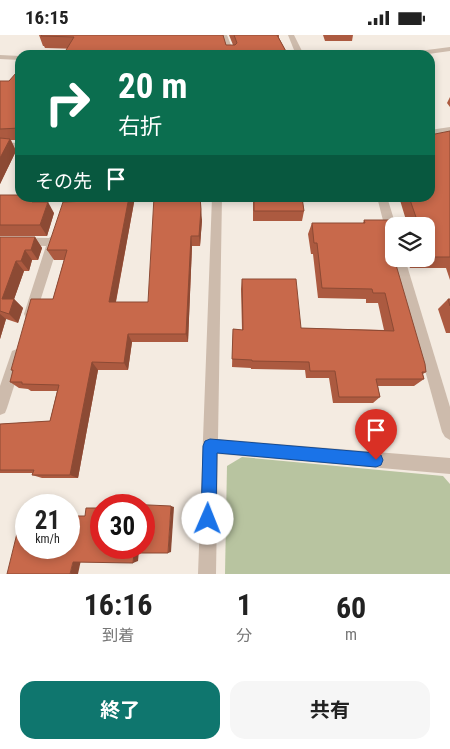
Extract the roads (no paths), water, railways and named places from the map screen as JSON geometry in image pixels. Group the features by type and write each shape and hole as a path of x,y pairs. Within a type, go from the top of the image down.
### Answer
{"street":[{"path":"224,35 229,50"},
{"path":"291,35 298,50"},
{"path":"435,51 450,49"},
{"path":"0,57 15,58"},
{"path":"435,132 450,130"},
{"path":"0,145 15,146"},
{"path":"207,574 217,202"},
{"path":"383,202 388,217"},
{"path":"26,325 58,224"},
{"path":"0,241 52,241"},
{"path":"401,267 450,432"},
{"path":"0,408 20,343"},
{"path":"210,446 450,466"}]}
